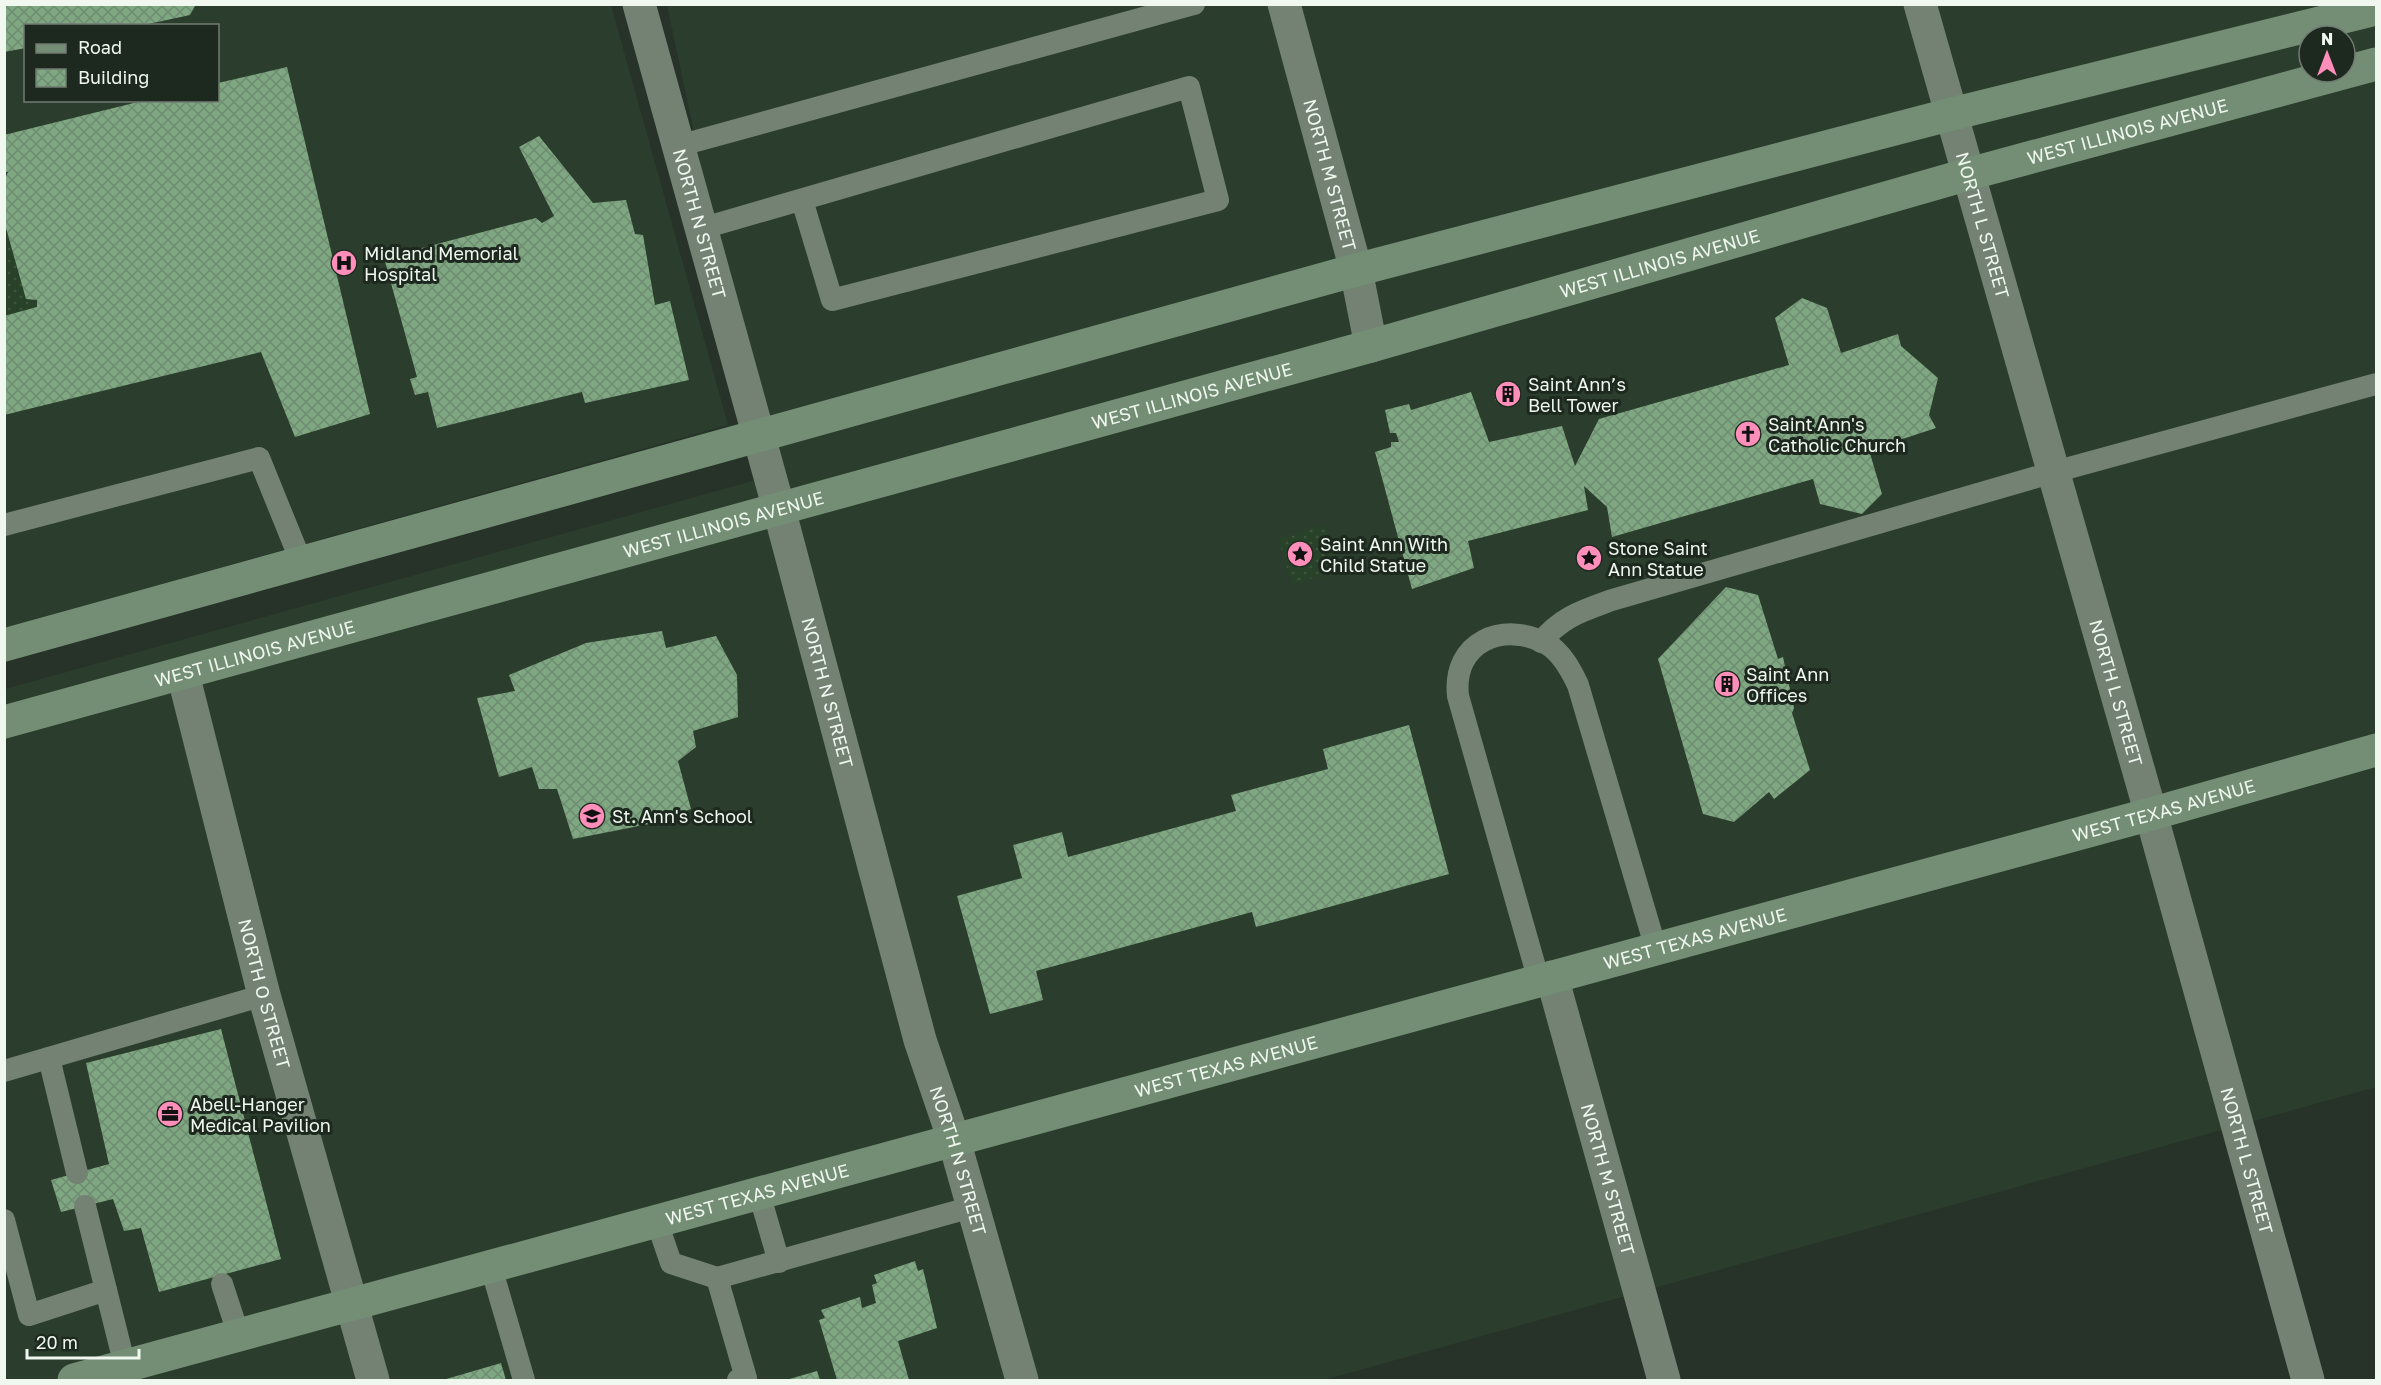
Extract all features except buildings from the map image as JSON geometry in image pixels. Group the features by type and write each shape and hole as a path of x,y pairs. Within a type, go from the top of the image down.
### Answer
{"main road":[{"path":"4,645 1356,270 1952,114 2376,9"},
{"name":"WEST ILLINOIS AVENUE","path":"4,722 1371,346 1969,174 2376,64"},
{"name":"WEST TEXAS AVENUE","path":"74,1380 2151,814 2376,750"}],"street":[{"name":"NORTH N STREET","path":"639,4 779,509 920,1040 954,1140 1022,1380"},
{"name":"NORTH M STREET","path":"1284,4 1356,270 1371,346"},
{"name":"NORTH L STREET","path":"1920,4 2151,814 2308,1380"},
{"name":"NORTH O STREET","path":"183,674 264,995 373,1380"},
{"name":"NORTH M STREET","path":"1546,979 1664,1380"}],"lane":[{"path":"678,146 1194,4"},
{"path":"700,230 802,200 1189,87 1218,200 832,300 802,200"},
{"path":"1541,642 1554,625 1578,612 1612,600 2054,472 2376,384"},
{"path":"4,525 259,458 302,564"},
{"path":"1546,979 1458,696 1456,682 1461,661 1479,643 1514,634 1541,642 1559,655 1578,685 1656,949"},
{"path":"4,1071 264,995"},
{"path":"49,1058 77,1173"},
{"path":"759,1193 779,1262"},
{"path":"85,1206 125,1366"},
{"path":"657,1222 671,1263 717,1278 972,1207"},
{"path":"4,1220 29,1315 106,1290"},
{"path":"491,1267 524,1380"},
{"path":"717,1278 746,1378 738,1380"},
{"path":"222,1284 239,1336"}],"shaded area":[{"name":"Midland Memorial Hospital","path":"5,5 611,5 728,425 5,628"},
{"path":"667,5 2376,5 2376,1087 1324,1380 5,1380 5,689 767,477"},
{"path":"4,221 26,299 37,300 37,307 4,316"},
{"path":"1324,525 1339,571 1292,584 1278,539"}],"place":[{"name":"Midland Memorial Hospital","path":"344,263"},
{"name":"Saint Ann’s Bell Tower","path":"1508,394"},
{"name":"Saint Ann's Catholic Church","path":"1748,434"},
{"name":"Saint Ann With Child Statue","path":"1300,554"},
{"name":"Stone Saint Ann Statue","path":"1589,558"},
{"name":"Saint Ann Offices","path":"1727,684"},
{"name":"St. Ann's School","path":"592,816"},
{"name":"Abell-Hanger Medical Pavilion","path":"170,1114"}]}
